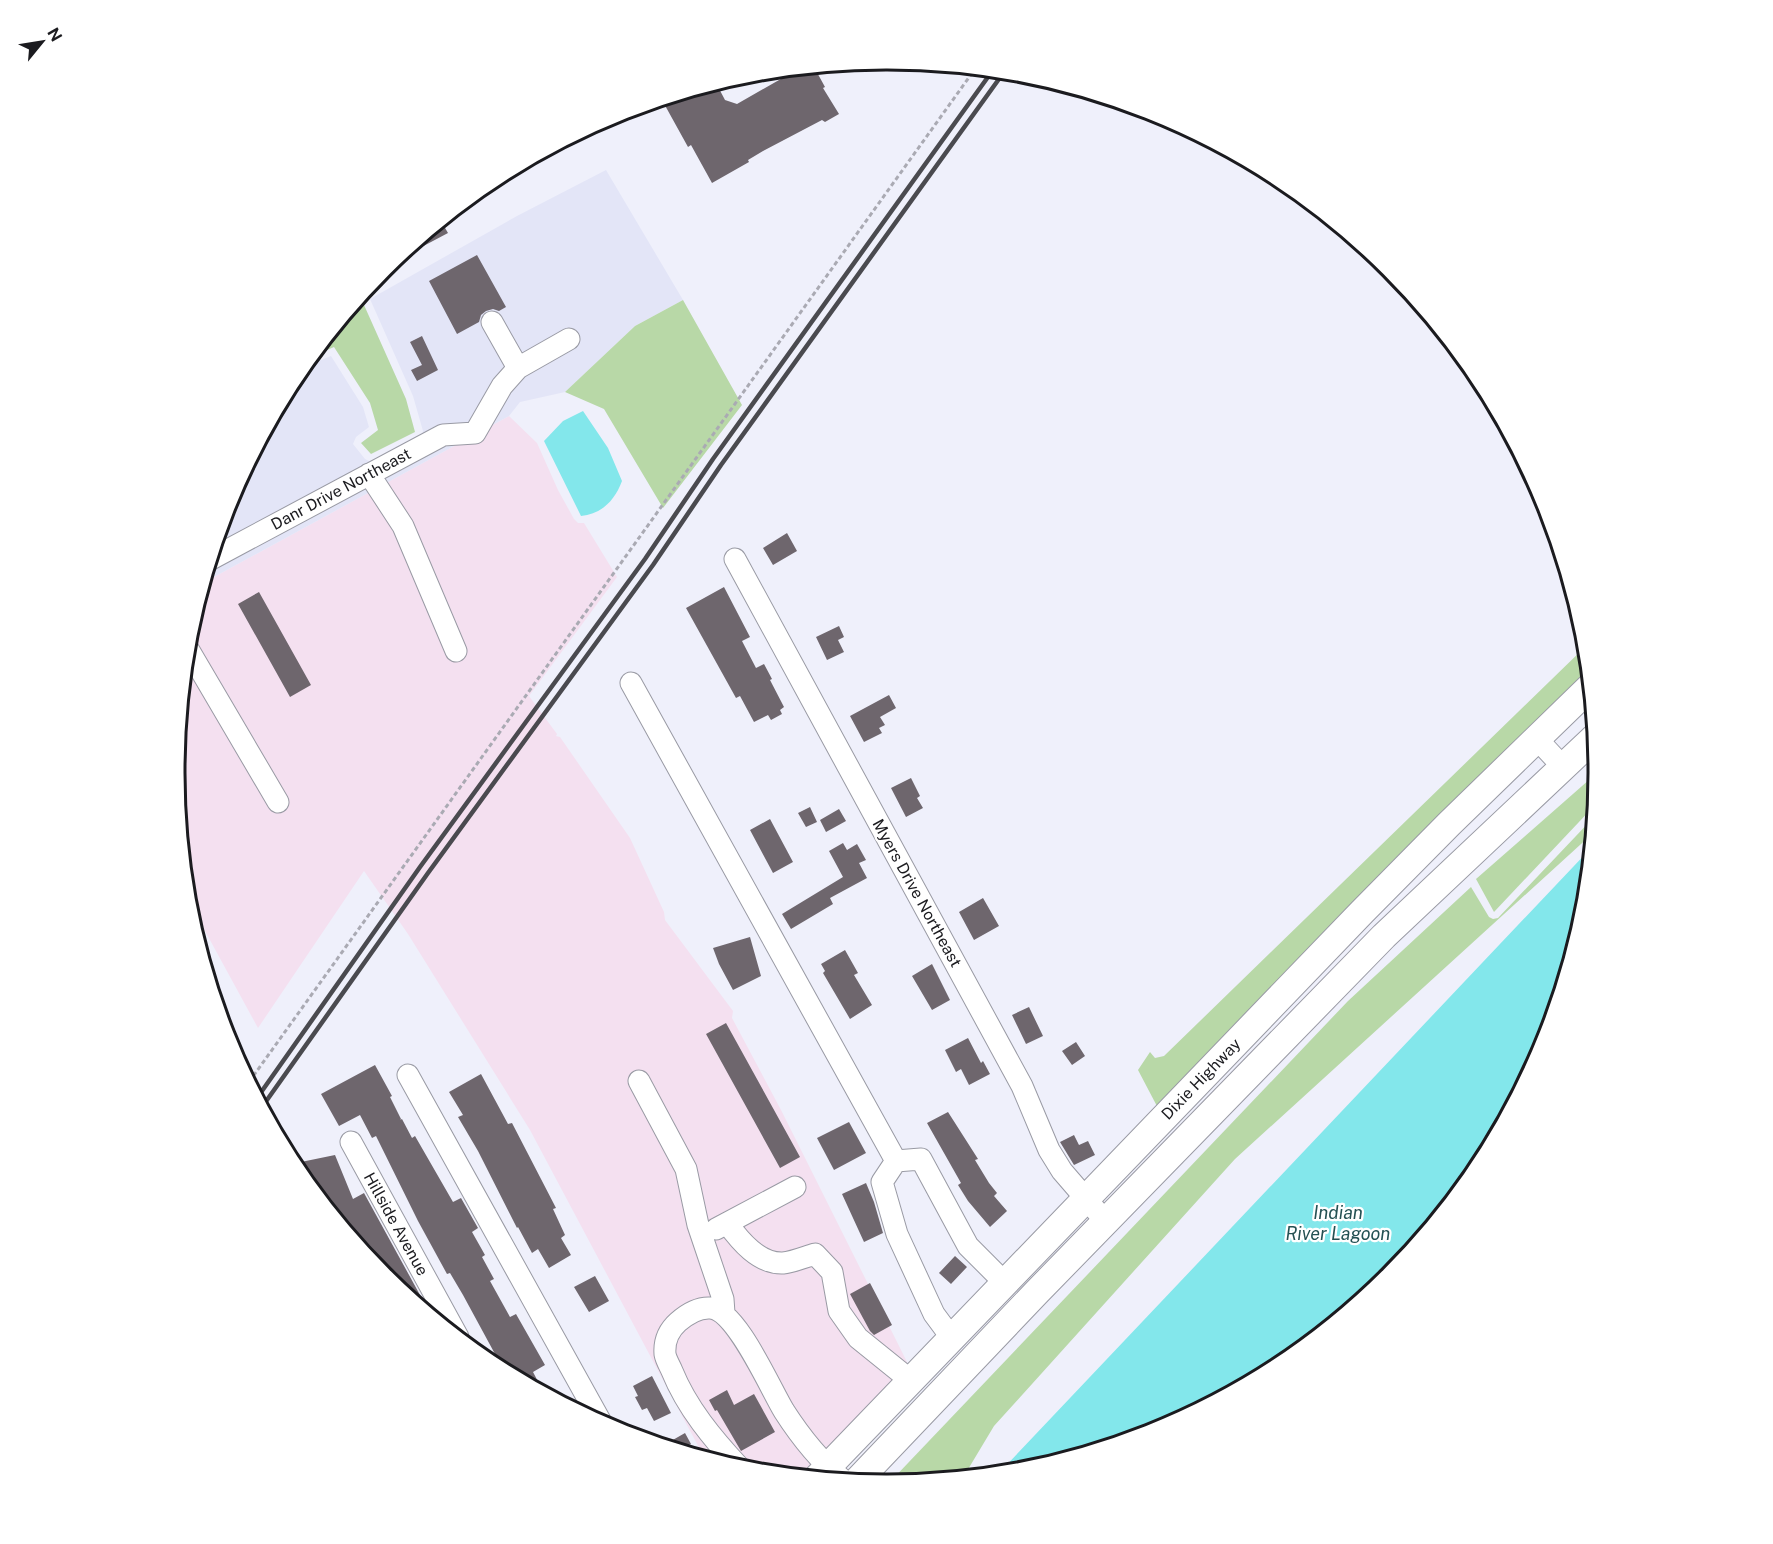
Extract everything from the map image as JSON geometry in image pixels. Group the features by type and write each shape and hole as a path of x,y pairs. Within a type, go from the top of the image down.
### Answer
{"main road":[{"name":"Dixie Highway","path":"833,1471 910,1380 1084,1199 1362,912 1583,693"},
{"name":"Dixie Highway","path":"865,1473 1384,936 1587,746"}],"street":[{"path":"492,322 518,368 569,339"},
{"name":"Danr Drive Northeast","path":"220,554 443,435 475,433 502,386 518,368"},
{"path":"369,474 403,526 456,651"},
{"name":"Myers Drive Northeast","path":"735,559 1022,1086 1049,1150 1062,1172 1106,1222"},
{"path":"194,659 279,802"},
{"path":"631,683 896,1161"},
{"path":"1536,738 1564,768"},
{"path":"408,1075 594,1409"},
{"path":"639,1081 687,1169 702,1236 723,1299 724,1313"},
{"name":"Hillside Avenue","path":"351,1142 449,1320"},
{"path":"896,1161 921,1159 968,1246 1004,1282"},
{"path":"896,1161 882,1182 897,1234 934,1314 951,1337"},
{"path":"702,1236 795,1187"},
{"path":"727,1223 738,1238 757,1256 782,1263 815,1254 832,1272 839,1311 858,1338 910,1380"},
{"path":"728,1455 682,1394 665,1355 666,1337 672,1328 695,1310 712,1308 724,1313 742,1335 784,1411 827,1470"}],"path":[{"path":"254,1075 970,76"}],"shaded area":[{"path":"606,170 683,300 635,326 565,392 520,402 509,416 213,578 238,504 257,462 279,421 318,361 331,356 363,407 369,427 356,437 353,444 365,459 374,460 422,436 423,431 413,396 370,299 517,216"},
{"path":"509,416 537,443 574,519 578,523 584,523 617,577 529,696 630,838 664,912 665,920 733,1011 732,1018 781,1110 910,1368 814,1469 750,1460 699,1448 530,1130 408,934 364,871 258,1028 202,926 191,864 185,772 187,726 198,635 213,578"}],"green space":[{"path":"683,300 742,405 663,508 604,409 565,392 635,326"},
{"path":"364,304 406,399 415,432 371,454 361,443 378,430 370,403 334,347 326,350"},
{"path":"1578,654 1582,684 1159,1110 1138,1070 1150,1052 1155,1058 1164,1056"},
{"path":"1588,781 1586,814 1494,912 1476,879"},
{"path":"1585,826 1584,841 1235,1159 994,1426 969,1468 898,1473 1348,1001 1471,887 1489,917 1498,918"}],"water":[{"path":"583,411 608,448 622,481 616,494 607,505 589,515 581,516 544,441 563,421"},
{"name":"Indian River Lagoon","path":"1583,857 1575,909 1564,954 1535,1040 1516,1082 1470,1162 1414,1235 1383,1268 1314,1329 1237,1380 1197,1401 1112,1436 1068,1450 1009,1462"}],"building":[{"path":"818,74 825,87 823,88 839,114 825,122 822,120 763,151 748,160 749,162 712,183 691,145 688,147 666,107 720,91 725,100 737,104 780,79"},
{"path":"445,227 448,233 422,247"},
{"path":"477,255 506,307 499,311 493,309 486,311 481,315 479,322 457,334 429,281"},
{"path":"422,336 438,370 417,381 411,370 422,365 410,342"},
{"path":"787,533 797,551 773,565 763,548"},
{"path":"724,587 750,637 742,641 756,668 764,664 784,707 780,710 782,714 771,720 768,715 754,722 740,696 736,698 686,608"},
{"path":"259,592 311,685 290,697 238,604"},
{"path":"839,626 844,637 838,640 844,652 827,660 816,637"},
{"path":"889,695 896,708 880,717 885,725 879,728 882,733 864,742 850,716"},
{"path":"911,778 920,796 917,798 923,808 906,817 891,788"},
{"path":"810,807 817,822 806,827 798,813"},
{"path":"839,809 846,821 826,832 820,820"},
{"path":"770,819 793,862 773,873 750,830"},
{"path":"843,843 847,850 857,844 866,860 859,863 867,878 830,898 833,904 791,929 782,914 843,877 829,851"},
{"path":"983,898 999,926 974,940 959,912"},
{"path":"750,937 761,976 733,990 713,948"},
{"path":"845,950 858,973 854,975 872,1005 850,1019 823,973 825,971 821,964"},
{"path":"932,964 950,1000 932,1010 912,976"},
{"path":"1029,1007 1043,1036 1026,1044 1012,1015"},
{"path":"726,1023 800,1157 780,1168 706,1034"},
{"path":"968,1038 981,1063 983,1061 990,1074 969,1085 961,1069 956,1072 945,1050"},
{"path":"1076,1042 1085,1056 1072,1065 1062,1051"},
{"path":"375,1065 392,1096 390,1097 400,1120 402,1119 412,1138 415,1136 453,1202 461,1198 478,1228 472,1232 485,1255 482,1257 494,1279 490,1281 510,1317 516,1314 545,1365 533,1372 538,1381 495,1353 463,1295 450,1273 447,1274 418,1221 376,1136 372,1138 360,1115 339,1126 321,1094"},
{"path":"481,1074 508,1124 512,1123 556,1208 553,1209 565,1235 561,1238 571,1255 549,1268 538,1249 532,1253 517,1228 458,1117 463,1115 449,1092"},
{"path":"948,1112 997,1193 994,1196 1007,1211 990,1227 958,1185 961,1183 927,1123"},
{"path":"849,1122 866,1153 834,1170 817,1138"},
{"path":"1074,1135 1079,1145 1088,1141 1095,1155 1074,1165 1060,1142"},
{"path":"335,1155 353,1199 364,1193 420,1295 359,1235 303,1162"},
{"path":"866,1183 883,1233 864,1242 842,1194"},
{"path":"955,1256 967,1267 951,1284 939,1273"},
{"path":"595,1276 609,1301 589,1312 574,1287"},
{"path":"870,1283 892,1325 874,1335 850,1294"},
{"path":"652,1376 671,1413 654,1421 647,1408 642,1410 635,1397 638,1396 633,1386"},
{"path":"727,1390 734,1405 754,1394 775,1432 741,1451 709,1400"},
{"path":"685,1433 691,1444 689,1445 673,1440"}],"railway":[{"path":"262,1091 420,867 645,559 713,459 987,78"},
{"path":"267,1100 428,873 653,565 721,465 998,80"}]}
